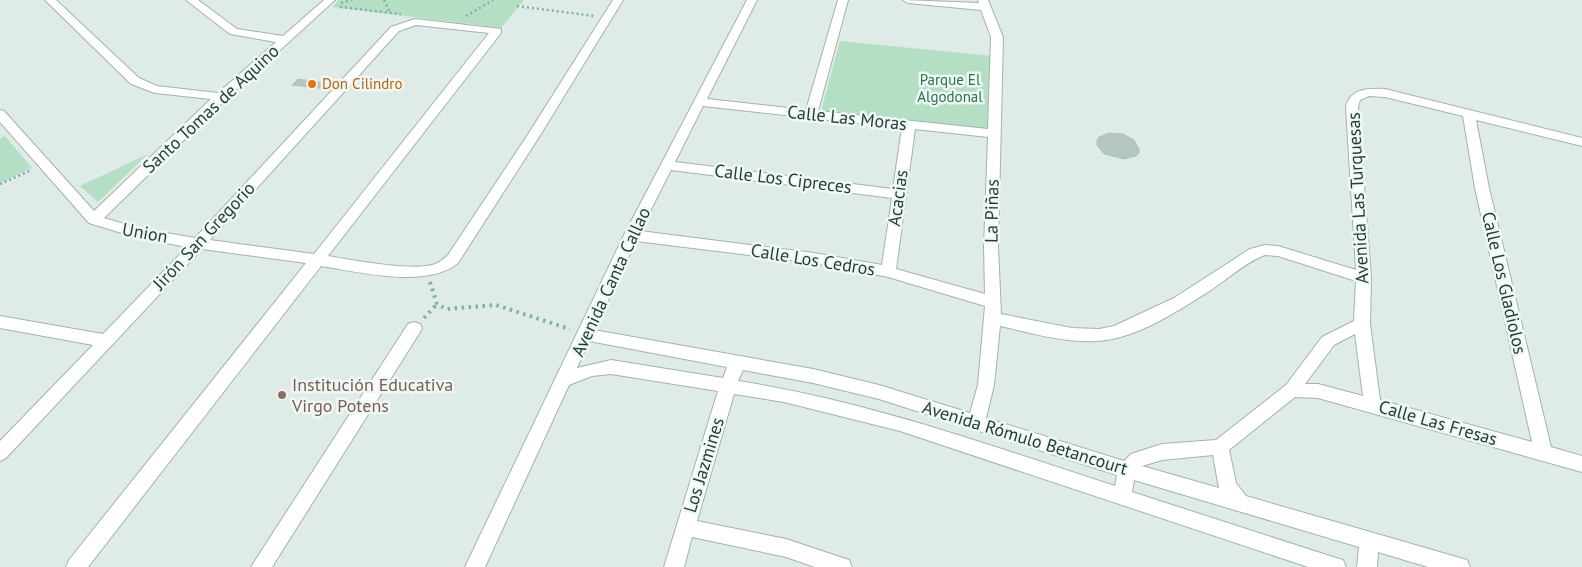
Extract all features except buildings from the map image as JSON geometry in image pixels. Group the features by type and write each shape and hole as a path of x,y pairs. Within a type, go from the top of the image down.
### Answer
{"street":[{"path":"50,0 135,81 156,88 221,98"},
{"path":"191,0 234,32 285,40"},
{"path":"428,272 442,268 453,259 618,0"},
{"name":"Avenida Canta Callao","path":"475,567 631,235 752,0"},
{"path":"811,115 844,0"},
{"path":"908,0 984,3"},
{"name":"Santo Tomas de Aquino","path":"94,220 221,98 285,40 334,2"},
{"name":"La Piñas","path":"976,422 986,385 993,318 991,302 997,37 984,3"},
{"name":"Jirón San Gregorio","path":"0,453 107,341 395,29 410,22 497,31 316,259"},
{"name":"Avenida Las Turquesas","path":"1372,404 1362,324 1364,278 1352,101 1357,96 1365,93 1385,93 1582,142"},
{"name":"Calle Las Moras","path":"699,102 995,134"},
{"name":"Calle Los Gladiolos","path":"1469,113 1482,188 1501,263 1543,453"},
{"name":"Union","path":"0,114 94,220 115,228 316,259 428,272"},
{"name":"Acacias","path":"888,272 909,125"},
{"name":"Calle Los Cipreces","path":"668,165 898,194"},
{"name":"Calle Los Cedros","path":"631,235 814,258 888,272 991,302"},
{"path":"993,318 1050,331 1102,335 1128,327 1190,295 1255,253 1265,250 1278,251 1364,278"},
{"path":"76,567 316,259"},
{"path":"0,322 107,341"},
{"path":"1122,497 1127,470 1137,460 1155,453 1220,447 1292,390 1306,368 1328,341 1362,324"},
{"path":"262,567 414,328"},
{"name":"Avenida Rómulo Betancourt","path":"585,334 813,376 860,388 976,422 1127,470 1460,567"},
{"name":"Los Jazmines","path":"674,567 728,386 737,363"},
{"name":"Avenida Rómulo Betancourt","path":"564,380 591,370 611,367 784,395 900,424 1336,567"},
{"name":"Calle Las Fresas","path":"1292,390 1318,391 1372,404 1582,464"},
{"path":"1220,447 1227,486 1240,503"},
{"path":"686,527 786,548 842,567"},
{"path":"1367,567 1368,540"}],"path":[{"path":"334,2 352,0"},
{"path":"384,0 390,13"},
{"path":"464,17 494,0"},
{"path":"518,6 607,18"},
{"path":"0,184 44,165"},
{"path":"428,272 437,304 446,310 496,305 585,334"},
{"path":"414,328 437,304"}],"green space":[{"path":"339,0 524,0 501,28 332,7"},
{"name":"Parque El Algodonal","path":"840,41 992,56 989,129 821,111"},
{"path":"5,136 32,168 0,183 0,138"},
{"path":"148,154 98,202 80,186"}],"place":[{"name":"Don Cilindro","path":"312,84"},
{"name":"Institución Educativa Virgo Potens","path":"282,395"}]}
